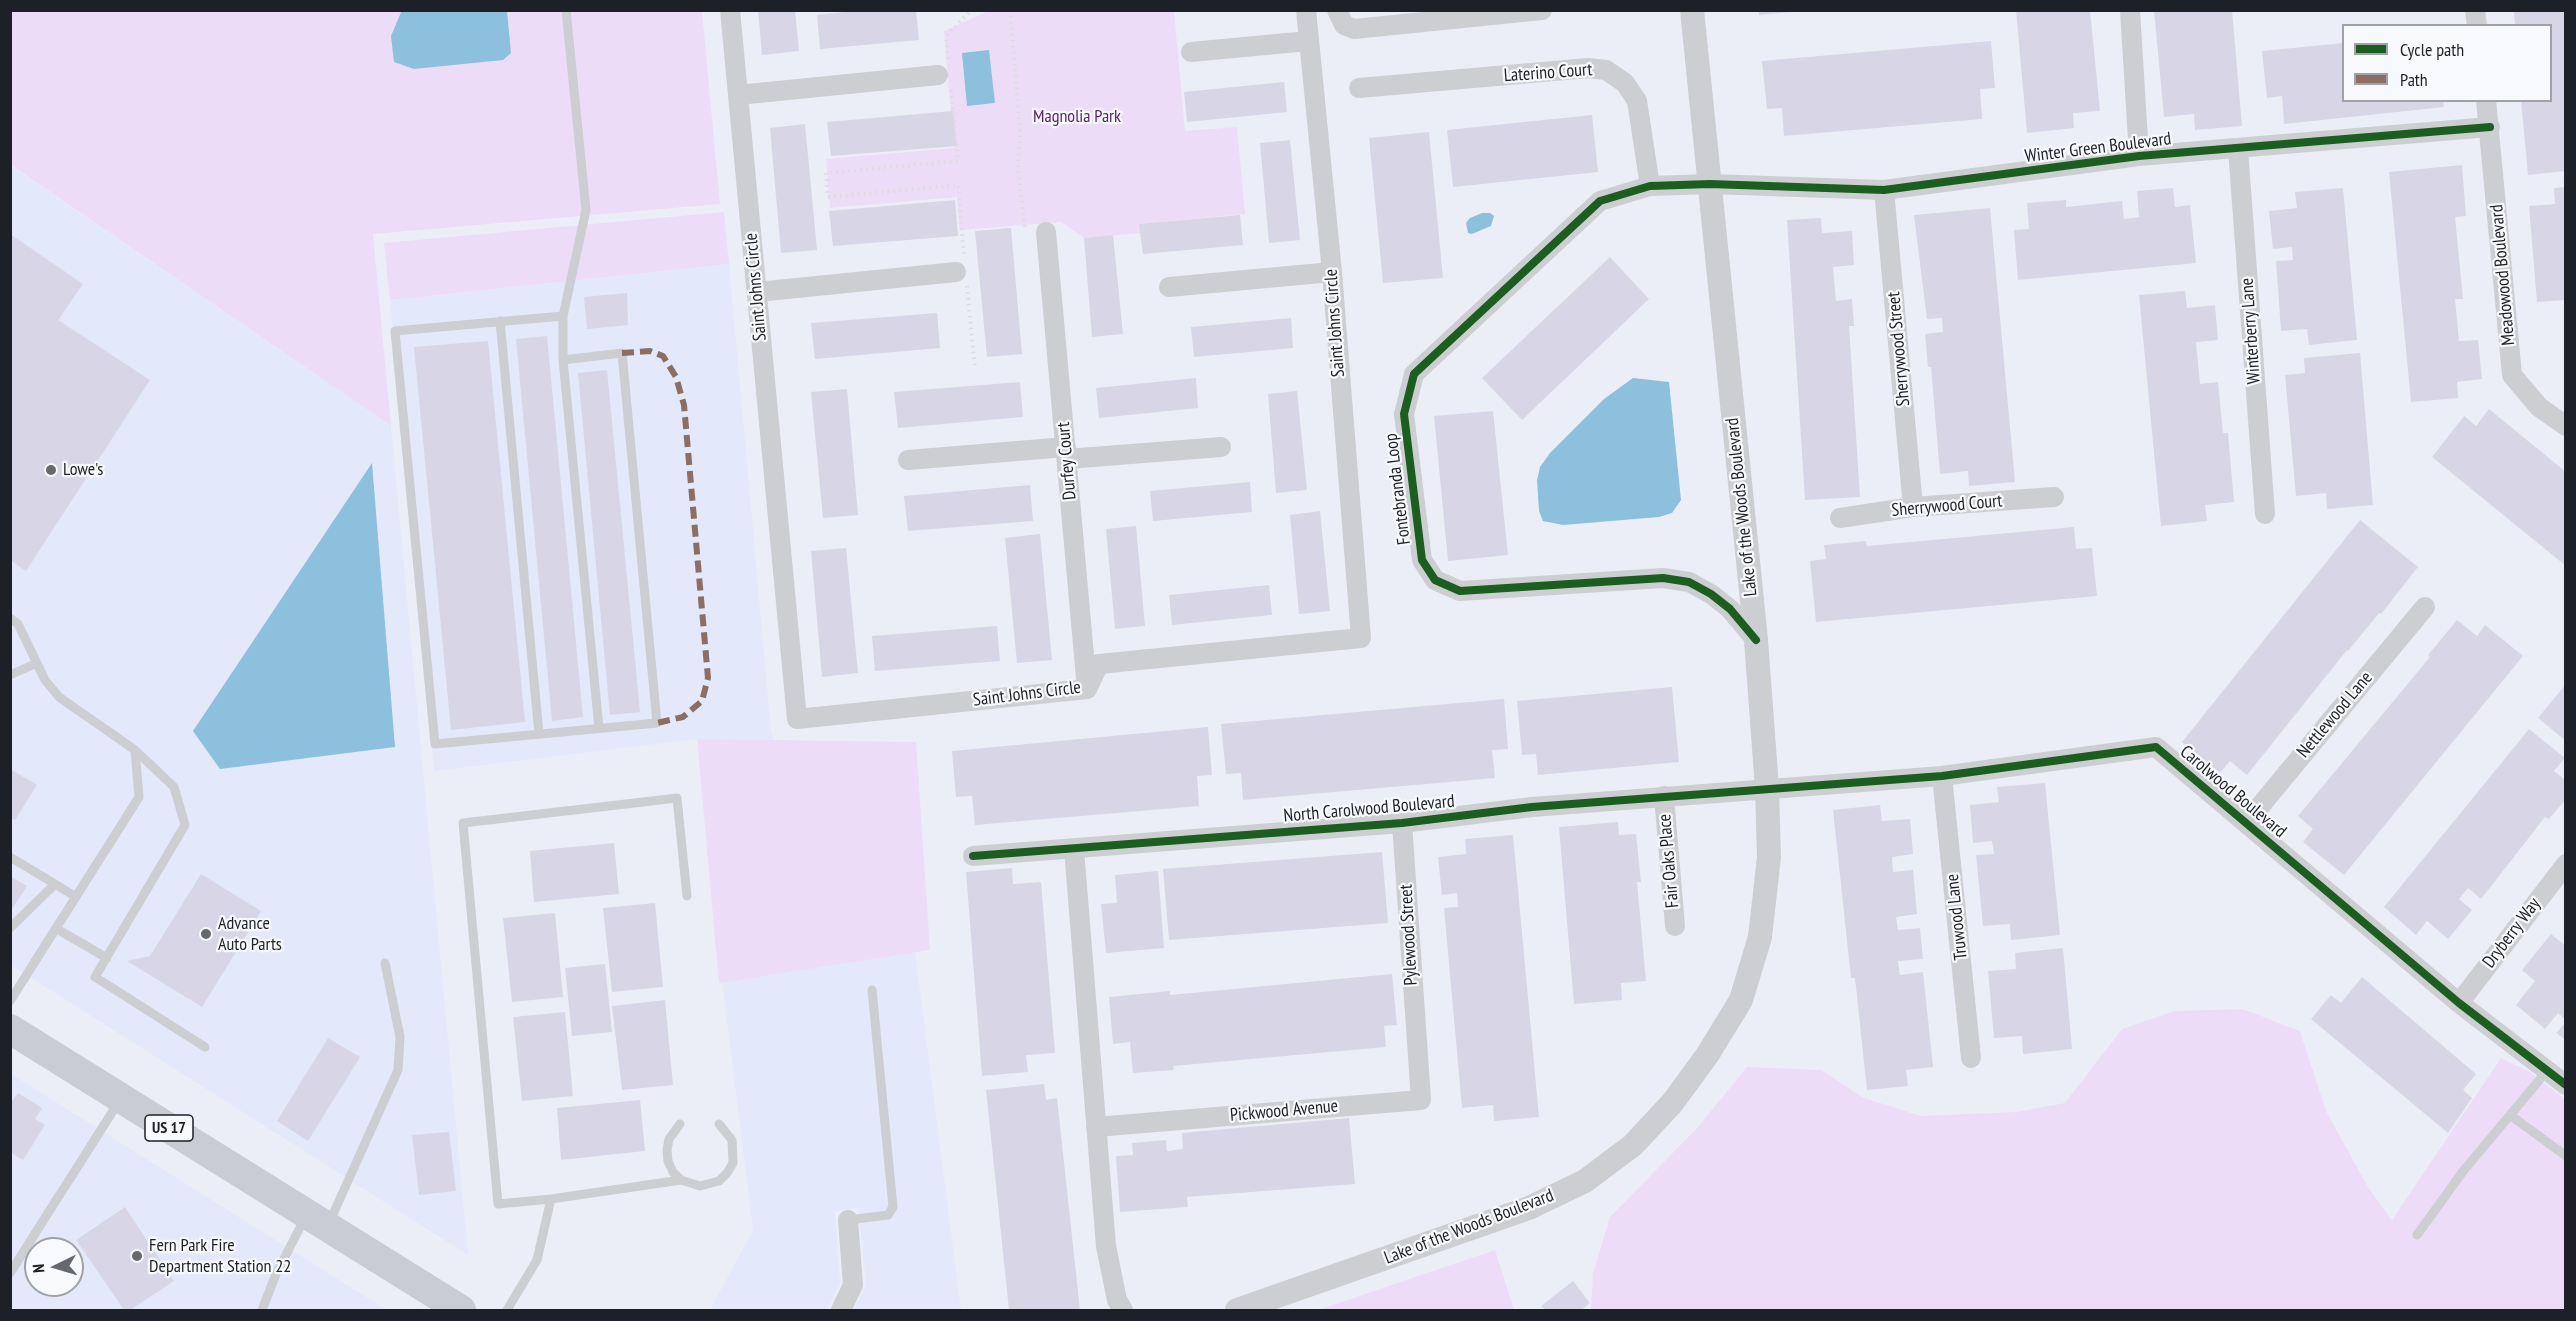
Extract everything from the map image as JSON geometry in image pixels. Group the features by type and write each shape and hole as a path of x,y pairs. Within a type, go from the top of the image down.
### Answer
{"main road":[{"name":"US 17","path":"10,1029 461,1311"}],"street":[{"name":"Saint Johns Circle","path":"730,10 797,719 1087,689 1099,664 1361,638 1332,272 1306,10"},
{"path":"1337,10 1344,25 1354,29 1542,10"},
{"name":"Lake of the Woods Boulevard","path":"1237,1311 1529,1208 1586,1181 1633,1144 1673,1102 1708,1054 1741,1000 1760,937 1769,857 1767,788 1756,640 1692,10"},
{"path":"2130,10 2139,156"},
{"path":"1191,52 1308,40"},
{"name":"Laterino Court","path":"1359,88 1588,68 1606,70 1625,83 1637,101 1650,186"},
{"path":"738,95 946,74"},
{"name":"Meadowood Boulevard","path":"2487,102 2512,375 2539,407 2565,426"},
{"name":"Winter Green Boulevard","path":"1710,184 1884,190 2139,156 2490,127"},
{"name":"Winterberry Lane","path":"2238,149 2265,514"},
{"name":"Fontebranda Loop","path":"1710,184 1650,186 1600,201 1414,374 1404,414 1422,560 1435,580 1460,591 1671,578 1689,582 1711,594 1730,609 1756,640"},
{"name":"Sherrywood Street","path":"1884,190 1914,507"},
{"name":"Durfey Court","path":"1046,232 1087,689"},
{"path":"757,292 962,272"},
{"path":"1169,287 1332,272"},
{"path":"908,460 1221,447"},
{"name":"Sherrywood Court","path":"1840,518 1914,507 2054,497"},
{"name":"Nettlewood Lane","path":"2246,823 2425,607"},
{"name":"Carolwood Boulevard","path":"1767,788 1942,776 2156,747 2459,1003 2565,1085"},
{"name":"Truwood Lane","path":"1942,776 1971,1058"},
{"name":"North Carolwood Boulevard","path":"973,856 1402,823 1532,807 1767,788"},
{"name":"Fair Oaks Place","path":"1664,796 1675,926"},
{"name":"Pylewood Street","path":"1402,823 1415,1048"},
{"path":"1074,849 1106,1246 1117,1300 1123,1311"},
{"name":"Dryberry Way","path":"2459,1003 2565,864"},
{"name":"Pickwood Avenue","path":"1096,1127 1421,1100 1415,1048"},
{"path":"841,1311 853,1285 848,1220"}],"lane":[{"path":"566,10 586,210 563,316 563,360 599,728"},
{"path":"563,316 395,331 435,744 657,723 622,353 563,360"},
{"path":"500,321 539,734"},
{"path":"10,618 18,624 45,680 59,697 135,750 174,787 185,825 95,977 205,1047"},
{"path":"10,675 37,663"},
{"path":"10,1001 139,797 135,750"},
{"path":"687,896 677,798 463,823 498,1204 551,1199 681,1180 700,1186 710,1185 727,1173 733,1163 732,1140 719,1124"},
{"path":"10,857 76,897"},
{"path":"10,928 55,884"},
{"path":"57,929 106,958"},
{"path":"262,1311 276,1274 317,1221 387,1097 398,1070 400,1037 385,963"},
{"path":"848,1220 888,1215 893,1207 872,990"},
{"path":"2417,1235 2464,1170 2547,1071"},
{"path":"10,1273 121,1098"},
{"path":"2510,1115 2565,1156"},
{"path":"680,1124 669,1139 667,1150 673,1172 681,1180"},
{"path":"507,1311 537,1260 551,1199"}],"path":[{"path":"971,10 946,36 946,74 958,161 826,173 826,181 828,197 958,185 962,272 975,369"},
{"path":"1010,10 1020,130 1018,170 1025,228"}],"shaded area":[{"path":"10,165 391,426 468,1255 11,965"},
{"path":"729,264 771,731 774,741 697,739 434,771 390,300"},
{"path":"915,952 961,1310 854,1310 866,1285 859,1208 835,1211 840,1284 827,1310 710,1310 753,1230 722,982"},
{"path":"11,1074 387,1310 11,1310"}],"green space":[{"path":"11,11 702,11 720,204 373,234 391,426 11,165"},
{"name":"Magnolia Park","path":"989,11 1174,11 1185,131 1237,127 1245,214 1140,224 1140,233 1084,238 1061,222 960,230 957,197 830,208 826,159 954,148 944,31"},
{"path":"724,212 729,264 390,300 384,243"},
{"path":"697,739 916,742 930,950 719,983"},
{"path":"2243,1009 2300,1031 2326,1111 2369,1189 2392,1220 2501,1058 2530,1072 2565,1099 2565,1310 1591,1310 1593,1273 1610,1217 1698,1127 1747,1067 1821,1070 1864,1098 1921,1116 2016,1112 2065,1103 2122,1029 2175,1011"},
{"path":"1495,1250 1514,1310 1318,1310"}],"water":[{"path":"402,10 507,11 511,53 503,60 414,69 394,62 391,36"},
{"path":"989,50 995,103 967,106 962,53"},
{"path":"1482,213 1490,213 1494,216 1491,226 1472,234 1468,233 1466,223 1470,218"},
{"path":"1633,378 1669,382 1681,500 1672,513 1659,517 1563,525 1543,521 1539,511 1537,480 1540,467 1550,453 1604,399"},
{"path":"372,463 395,747 220,769 193,731"}],"building":[{"path":"758,10 795,10 799,51 762,55"},
{"path":"863,10 916,10 919,40 820,49 817,15"},
{"path":"1759,10 1791,10 1791,12 1759,15"},
{"path":"2016,10 2090,10 2100,111 2073,113 2074,128 2027,133"},
{"path":"2154,10 2232,10 2242,126 2195,130 2194,114 2164,117"},
{"path":"2514,10 2566,10 2566,171 2528,175 2521,102 2552,102 2552,24 2515,24"},
{"path":"1991,41 1995,88 1980,89 1982,119 1784,136 1782,108 1767,109 1762,61"},
{"path":"2342,43 2342,102 2443,102 2444,107 2284,124 2282,96 2267,98 2262,51"},
{"path":"1284,82 1287,112 1187,122 1184,92"},
{"path":"953,111 957,146 831,156 827,122"},
{"path":"1592,115 1598,172 1453,187 1447,130"},
{"path":"805,124 817,250 781,253 770,128"},
{"path":"1429,132 1443,278 1383,283 1369,138"},
{"path":"1290,140 1300,240 1269,243 1260,143"},
{"path":"2462,165 2466,216 2455,217 2463,299 2455,299 2459,341 2478,340 2482,379 2457,382 2458,398 2411,402 2389,172"},
{"path":"2566,187 2566,300 2537,302 2529,206 2555,204 2554,188"},
{"path":"2173,188 2175,207 2190,205 2196,263 2018,280 2014,230 2029,229 2027,203 2066,200 2066,207 2122,201 2124,219 2139,217 2137,191"},
{"path":"2343,188 2357,340 2309,345 2307,329 2281,331 2276,261 2293,260 2292,247 2273,249 2269,211 2297,208 2295,192"},
{"path":"955,200 958,236 833,246 829,211"},
{"path":"1990,208 2015,482 1969,486 1968,471 1940,474 1931,367 1928,367 1925,334 1943,332 1942,318 1927,319 1914,215"},
{"path":"1240,215 1243,245 1143,254 1139,224"},
{"path":"1821,218 1822,233 1852,231 1854,265 1833,267 1836,301 1852,299 1854,326 1849,326 1860,497 1805,500 1787,220"},
{"path":"1011,228 1022,354 987,357 975,231"},
{"name":"Lowe's","path":"10,234 83,284 58,320 150,380 26,571 10,560"},
{"path":"1113,235 1123,334 1092,337 1084,238"},
{"path":"1610,257 1649,299 1522,420 1482,378"},
{"path":"2185,291 2187,308 2215,305 2218,340 2196,342 2200,384 2218,382 2223,433 2228,433 2234,502 2205,505 2207,521 2161,526 2139,295"},
{"path":"627,293 628,325 587,329 584,297"},
{"path":"937,313 940,348 815,359 811,323"},
{"path":"1291,318 1293,348 1194,357 1191,327"},
{"path":"547,336 583,717 552,721 516,339"},
{"path":"488,341 525,722 451,730 414,347"},
{"path":"2360,353 2373,505 2327,509 2326,493 2296,496 2285,375 2305,373 2304,358"},
{"path":"607,370 640,712 610,715 578,373"},
{"path":"1196,378 1198,408 1099,418 1096,388"},
{"path":"1020,382 1023,417 898,428 894,392"},
{"path":"847,389 858,515 823,518 811,392"},
{"path":"1297,391 1307,490 1276,493 1268,394"},
{"path":"2489,409 2566,472 2566,566 2432,457 2464,416 2476,426"},
{"path":"1493,411 1508,555 1448,561 1434,416"},
{"path":"1250,482 1252,512 1153,521 1150,491"},
{"path":"1030,485 1033,521 908,531 904,496"},
{"path":"1320,511 1330,611 1299,614 1290,515"},
{"path":"2360,520 2418,567 2381,614 2379,613 2347,650 2247,775 2230,761 2220,773 2182,742"},
{"path":"1136,526 1145,626 1115,629 1106,529"},
{"path":"2074,527 2076,549 2092,548 2097,596 1816,622 1810,561 1826,559 1824,545 1866,541 1867,546"},
{"path":"1040,534 1052,660 1017,663 1005,538"},
{"path":"846,548 858,673 822,677 811,551"},
{"path":"1269,585 1272,615 1172,625 1169,595"},
{"path":"2457,620 2477,636 2485,625 2523,656 2344,875 2303,842 2313,829 2298,816 2430,657 2428,655"},
{"path":"997,626 1000,661 875,671 872,636"},
{"path":"2566,684 2566,741 2538,718"},
{"path":"1672,687 1679,762 1538,775 1536,754 1522,755 1517,701"},
{"path":"1504,699 1508,749 1492,750 1495,778 1243,800 1241,773 1226,774 1221,724"},
{"path":"1208,727 1212,775 1197,776 1199,806 975,825 972,796 956,797 952,751"},
{"path":"2529,729 2565,758 2554,771 2566,780 2566,799 2549,819 2545,817 2481,899 2468,888 2459,899 2472,910 2448,939 2427,921 2416,935 2384,907"},
{"path":"10,769 37,785 15,820 10,817"},
{"path":"2045,783 2060,935 2011,940 2010,924 1983,926 1976,855 1994,854 1992,841 1973,843 1970,805 1999,802 1997,787"},
{"path":"1880,805 1882,821 1910,819 1913,854 1892,857 1893,872 1913,870 1917,914 1896,917 1898,930 1920,928 1923,959 1898,961 1900,975 1923,972 1933,1067 1906,1070 1908,1086 1867,1090 1855,978 1851,978 1833,810"},
{"path":"1618,822 1619,835 1636,834 1641,882 1637,882 1646,981 1621,983 1622,1000 1574,1004 1559,827"},
{"path":"1513,835 1539,1117 1494,1121 1493,1105 1462,1108 1444,908 1458,907 1457,893 1442,895 1438,857 1466,854 1465,839"},
{"path":"614,843 619,894 534,902 530,851"},
{"path":"1382,852 1388,923 1169,940 1163,869"},
{"path":"1012,868 1013,884 1041,882 1055,1053 1026,1055 1028,1072 982,1076 966,872"},
{"path":"1158,871 1164,948 1106,953 1101,904 1117,903 1115,875"},
{"name":"Advance Auto Parts","path":"201,874 261,911 202,1007 127,961 150,956"},
{"path":"10,876 27,886 10,912"},
{"path":"655,903 663,987 612,992 603,908"},
{"path":"555,913 563,997 512,1002 503,918"},
{"path":"2551,934 2566,946 2566,1020 2558,1013 2545,1029 2516,1005 2535,981 2522,970"},
{"path":"2063,948 2072,1049 2023,1054 2022,1036 1994,1038 1988,971 2016,969 2015,953"},
{"path":"605,964 612,1032 572,1036 565,968"},
{"path":"1392,974 1397,1025 1384,1026 1386,1047 1173,1066 1174,1070 1133,1073 1130,1042 1113,1044 1109,997 1170,991 1170,995"},
{"path":"2362,977 2476,1074 2463,1090 2472,1098 2448,1133 2311,1019 2331,995 2341,1003"},
{"path":"665,1000 673,1085 622,1090 612,1006"},
{"path":"565,1012 573,1096 522,1101 513,1017"},
{"path":"2566,1022 2566,1040 2556,1033"},
{"path":"328,1038 360,1057 308,1141 277,1121"},
{"path":"1044,1084 1046,1100 1057,1098 1080,1310 1009,1310 986,1090"},
{"path":"18,1093 42,1108 35,1119 45,1125 23,1160 10,1152 10,1104"},
{"path":"640,1100 645,1151 561,1160 557,1108"},
{"path":"1349,1118 1355,1184 1187,1197 1188,1207 1120,1212 1116,1156 1133,1155 1132,1143 1166,1140 1167,1151 1183,1149 1182,1133"},
{"path":"449,1132 456,1191 419,1195 412,1135"},
{"path":"125,1207 174,1281 130,1310 124,1310 84,1252 84,1237 80,1237"},
{"path":"1573,1281 1590,1303 1581,1310 1545,1310 1541,1306"}],"marked path":[{"path":"622,353 650,351 663,356 676,377 684,405 708,678 702,701 683,717 657,723"}],"cycle path":[{"path":"1756,640 1730,609 1711,594 1689,582 1663,578 1460,591 1435,580 1422,560 1404,414 1414,374 1600,201 1650,186 1710,184 1884,190 2139,156 2490,127"},
{"path":"973,856 1402,823 1532,807 1942,776 2156,747 2459,1003 2566,1085"}],"place":[{"name":"Lowe's","path":"51,470"},
{"name":"Advance Auto Parts","path":"206,934"},
{"name":"Fern Park Fire Department Station 22","path":"137,1256"}]}
